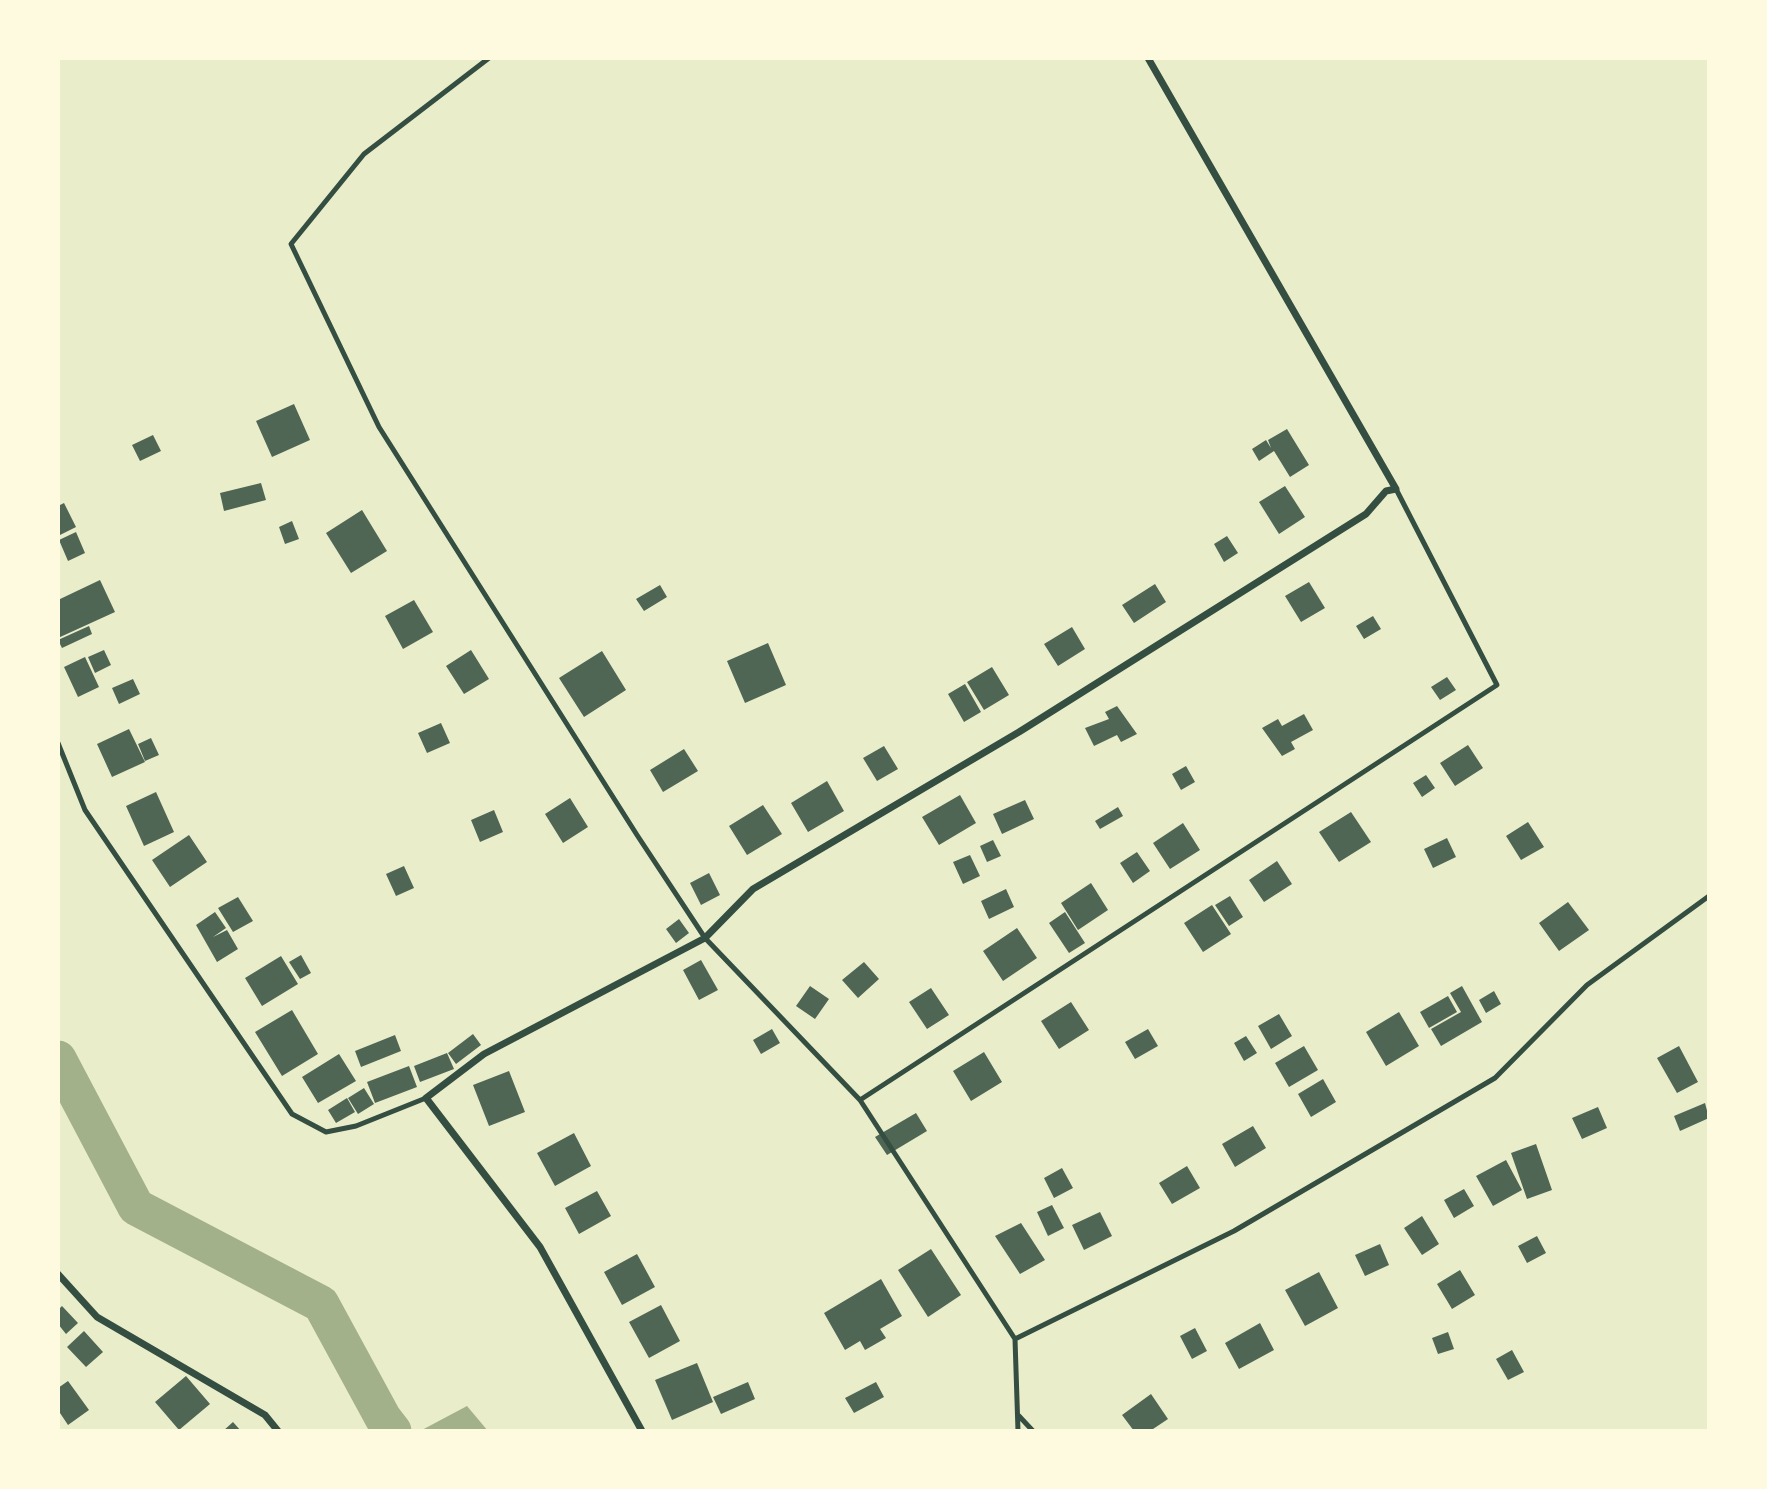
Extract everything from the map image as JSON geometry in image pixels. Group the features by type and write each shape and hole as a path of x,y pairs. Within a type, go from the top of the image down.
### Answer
{"street":[{"path":"642,1431 541,1247 426,1098 484,1054 705,938 753,889 1019,732 1366,514 1386,491 1396,489 1148,58"},
{"path":"58,1274 97,1317 265,1415 278,1431"}],"lane":[{"path":"489,58 364,154 292,244 379,427 705,938 860,1100 1015,1339 1018,1431"},
{"path":"860,1100 1497,685 1396,489"},
{"path":"58,743 85,810 292,1114 326,1132 356,1126 426,1098"},
{"path":"1015,1339 1234,1231 1495,1078 1587,985 1709,896"},
{"path":"1018,1415 1033,1431"}],"shaded area":[{"path":"467,1406 488,1431 420,1431"}],"building":[{"path":"294,404 310,440 272,457 256,421"},
{"path":"1287,429 1309,465 1290,477 1274,451 1259,461 1252,449 1266,440 1271,448 1268,440"},
{"path":"153,435 161,451 140,461 132,445"},
{"path":"261,483 266,500 224,511 220,493"},
{"path":"1285,486 1305,517 1279,534 1259,502"},
{"path":"64,503 76,527 58,536 58,506"},
{"path":"362,510 387,551 351,573 326,533"},
{"path":"292,521 299,539 285,544 279,527"},
{"path":"76,532 85,553 68,561 59,540"},
{"path":"1227,536 1238,553 1224,562 1214,544"},
{"path":"100,580 115,612 58,638 58,600"},
{"path":"1309,582 1325,608 1301,622 1285,596"},
{"path":"1155,584 1166,602 1134,623 1122,605"},
{"path":"660,585 667,597 644,611 636,599"},
{"path":"414,600 433,632 403,649 385,616"},
{"path":"1373,616 1381,629 1364,639 1356,626"},
{"path":"89,626 92,634 62,648 58,640"},
{"path":"1072,627 1085,649 1058,666 1044,644"},
{"path":"768,643 786,685 745,703 727,661"},
{"path":"104,650 111,665 95,673 88,657"},
{"path":"471,650 489,679 464,694 446,666"},
{"path":"602,651 626,690 584,717 559,678"},
{"path":"85,657 99,687 78,697 64,667"},
{"path":"992,667 1009,695 984,710 967,682"},
{"path":"1447,677 1456,690 1440,700 1431,687"},
{"path":"133,679 140,694 119,704 112,688"},
{"path":"965,684 981,712 964,722 948,694"},
{"path":"1117,706 1137,734 1121,742 1117,735 1094,746 1085,728 1109,719 1105,712"},
{"path":"1304,714 1313,730 1291,742 1295,749 1282,756 1262,728 1278,719 1282,726"},
{"path":"441,723 450,743 427,753 418,733"},
{"path":"129,729 145,762 112,777 97,744"},
{"path":"151,738 159,755 145,761 138,744"},
{"path":"1468,745 1483,768 1455,786 1440,763"},
{"path":"884,746 898,769 877,781 863,758"},
{"path":"684,749 698,771 663,792 650,770"},
{"path":"1186,766 1195,782 1181,790 1172,774"},
{"path":"1426,775 1435,788 1422,797 1413,783"},
{"path":"827,781 844,811 808,832 791,803"},
{"path":"156,792 174,832 144,846 126,806"},
{"path":"960,795 976,823 939,845 922,817"},
{"path":"570,798 588,827 563,843 545,814"},
{"path":"1025,800 1034,819 1002,834 993,814"},
{"path":"763,805 782,834 747,855 729,826"},
{"path":"1118,807 1123,816 1100,829 1095,821"},
{"path":"494,810 503,832 480,842 471,820"},
{"path":"1351,812 1371,842 1339,862 1319,832"},
{"path":"1528,822 1544,847 1521,860 1506,836"},
{"path":"1183,823 1200,850 1170,869 1153,843"},
{"path":"189,835 207,862 170,887 152,860"},
{"path":"1447,838 1456,857 1433,868 1424,849"},
{"path":"993,840 1001,856 987,862 980,846"},
{"path":"1137,852 1150,871 1133,883 1120,863"},
{"path":"970,855 980,876 963,884 953,862"},
{"path":"1277,861 1292,884 1264,902 1249,880"},
{"path":"404,866 414,888 396,896 386,874"},
{"path":"709,873 720,895 701,905 690,883"},
{"path":"1091,883 1108,910 1078,930 1061,903"},
{"path":"1006,889 1014,907 989,919 981,901"},
{"path":"1230,896 1243,917 1229,926 1215,905"},
{"path":"238,897 253,921 233,932 218,908"},
{"path":"1568,902 1589,930 1559,951 1539,923"},
{"path":"1212,905 1231,934 1203,952 1184,923"},
{"path":"215,912 226,928 213,937 227,930 238,949 217,962 196,925"},
{"path":"1065,912 1085,943 1069,953 1049,923"},
{"path":"679,919 689,933 676,943 666,929"},
{"path":"1017,928 1037,958 1003,981 983,951"},
{"path":"301,955 311,973 300,979 289,962"},
{"path":"281,956 298,984 262,1006 245,978"},
{"path":"701,960 718,990 699,1000 683,970"},
{"path":"864,962 879,979 858,998 842,980"},
{"path":"810,986 829,999 815,1019 796,1006"},
{"path":"1462,986 1482,1022 1441,1046 1431,1029 1461,1012 1450,993"},
{"path":"931,988 949,1015 927,1029 909,1002"},
{"path":"1494,991 1501,1004 1486,1013 1479,1000"},
{"path":"1448,996 1457,1012 1429,1028 1420,1012"},
{"path":"1071,1002 1089,1030 1059,1049 1041,1021"},
{"path":"292,1010 318,1054 282,1076 255,1032"},
{"path":"1399,1012 1419,1046 1386,1066 1366,1032"},
{"path":"1279,1014 1292,1036 1271,1049 1258,1026"},
{"path":"772,1029 780,1043 761,1054 753,1040"},
{"path":"1148,1029 1158,1046 1135,1059 1125,1042"},
{"path":"473,1034 481,1045 456,1064 448,1053"},
{"path":"395,1035 401,1051 361,1067 355,1051"},
{"path":"1246,1036 1257,1053 1244,1061 1234,1043"},
{"path":"1304,1046 1318,1070 1289,1087 1275,1063"},
{"path":"1679,1046 1698,1082 1677,1093 1657,1058"},
{"path":"984,1052 1002,1082 971,1101 953,1071"},
{"path":"447,1053 454,1069 420,1082 414,1066"},
{"path":"339,1054 356,1081 318,1103 302,1077"},
{"path":"409,1066 417,1087 375,1103 367,1082"},
{"path":"509,1071 525,1112 489,1126 473,1085"},
{"path":"1323,1079 1336,1102 1311,1117 1298,1094"},
{"path":"364,1088 374,1104 358,1114 348,1098"},
{"path":"347,1098 355,1112 336,1123 328,1110"},
{"path":"1705,1103 1709,1118 1680,1131 1674,1116"},
{"path":"1598,1107 1607,1128 1582,1139 1572,1118"},
{"path":"916,1113 927,1131 887,1155 875,1137"},
{"path":"1253,1126 1266,1148 1235,1167 1222,1144"},
{"path":"574,1133 591,1166 555,1186 537,1153"},
{"path":"1536,1144 1552,1190 1527,1199 1511,1153"},
{"path":"1506,1160 1522,1190 1493,1206 1476,1176"},
{"path":"1187,1166 1200,1188 1172,1204 1159,1183"},
{"path":"1062,1168 1073,1188 1054,1198 1044,1178"},
{"path":"1464,1189 1474,1206 1454,1218 1444,1200"},
{"path":"597,1191 611,1216 579,1234 565,1208"},
{"path":"1052,1205 1064,1228 1048,1236 1037,1212"},
{"path":"1100,1212 1112,1236 1084,1250 1072,1225"},
{"path":"1422,1216 1439,1244 1422,1255 1404,1228"},
{"path":"1021,1223 1045,1260 1020,1274 995,1236"},
{"path":"1537,1236 1546,1253 1527,1263 1518,1246"},
{"path":"1380,1244 1389,1265 1365,1276 1355,1255"},
{"path":"931,1249 961,1295 928,1317 898,1270"},
{"path":"637,1254 655,1287 622,1305 604,1272"},
{"path":"1460,1270 1475,1295 1452,1309 1437,1284"},
{"path":"1319,1272 1338,1308 1305,1326 1285,1290"},
{"path":"881,1279 902,1316 880,1329 886,1338 865,1350 860,1341 845,1350 824,1313"},
{"path":"661,1305 680,1341 649,1358 629,1322"},
{"path":"62,1306 78,1323 66,1334 58,1324 58,1310"},
{"path":"1260,1323 1274,1350 1239,1369 1225,1343"},
{"path":"1195,1328 1207,1351 1192,1359 1180,1336"},
{"path":"84,1331 103,1352 86,1367 67,1347"},
{"path":"1448,1332 1454,1349 1438,1354 1432,1338"},
{"path":"1512,1350 1524,1372 1508,1380 1496,1359"},
{"path":"697,1363 713,1402 672,1420 655,1380"},
{"path":"186,1376 210,1404 179,1430 155,1402"},
{"path":"68,1381 89,1410 68,1425 58,1410 58,1388"},
{"path":"748,1382 755,1399 721,1414 713,1397"},
{"path":"876,1382 884,1397 854,1413 845,1398"},
{"path":"1151,1394 1168,1419 1150,1431 1134,1431 1122,1415"},
{"path":"233,1422 241,1431 223,1431"}],"waterway":[{"path":"58,1059 136,1207 321,1304 383,1418 393,1431"}]}
